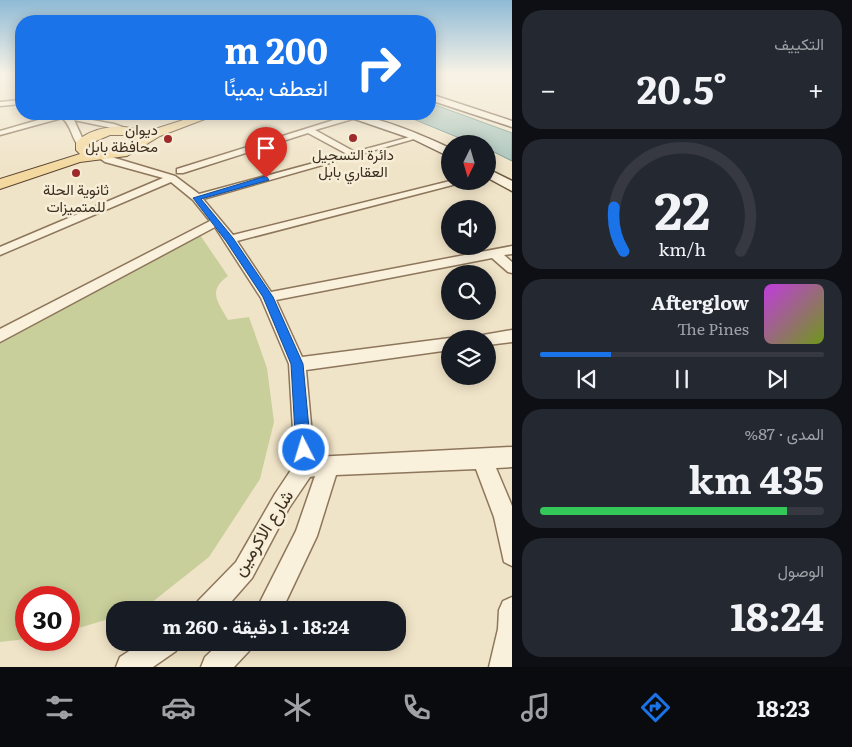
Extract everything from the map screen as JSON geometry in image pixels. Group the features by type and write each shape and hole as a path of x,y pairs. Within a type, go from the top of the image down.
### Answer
{"main road":[{"path":"0,184 78,158 123,152 131,134 169,120"},
{"path":"0,173 72,150 97,134 156,133 194,120"},
{"path":"82,144 88,152 101,155"}],"street":[{"path":"456,105 510,122"},
{"path":"0,133 46,120"},
{"path":"69,120 73,124 82,144"},
{"path":"82,120 131,134"},
{"path":"0,250 176,174 335,120"},
{"path":"364,120 417,137 441,149"},
{"path":"308,130 353,154"},
{"path":"197,198 417,137"},
{"path":"101,155 108,160 176,174 230,239 268,297 297,364 305,467 512,457"},
{"path":"496,178 512,187"},
{"path":"230,239 441,186"},
{"path":"0,336 215,223"},
{"path":"496,253 512,250"},
{"path":"268,297 484,255"},
{"path":"496,255 512,268"},
{"path":"496,338 512,336"},
{"path":"297,364 441,345"},
{"path":"482,459 499,500 511,542 512,554"},
{"path":"274,601 306,536 328,466"},
{"name":"شارع الاكرمين","path":"215,601 244,570 282,501 305,467"},
{"path":"503,667 511,629 512,610"},
{"path":"130,667 154,651"},
{"path":"214,667 231,651"}],"green space":[{"path":"200,235 228,276 218,287 216,297 228,320 249,317 267,368 274,422 260,479 209,557 154,601 106,601 106,620 80,628 80,586 15,586 15,640 0,642 0,343"}],"water":[{"path":"436,105 512,133 512,161 496,153 496,135 452,135 416,120 436,120"}],"place":[{"name":"دائرة التسجيل العقاري بابل","path":"353,138"},
{"name":"ديوان محافظة بابل","path":"168,139"},
{"name":"ثانوية الحلة للمتميزات","path":"76,173"}],"route":[{"path":"266,178 197,198 215,223 230,239 268,297 297,364 304,450"}]}
